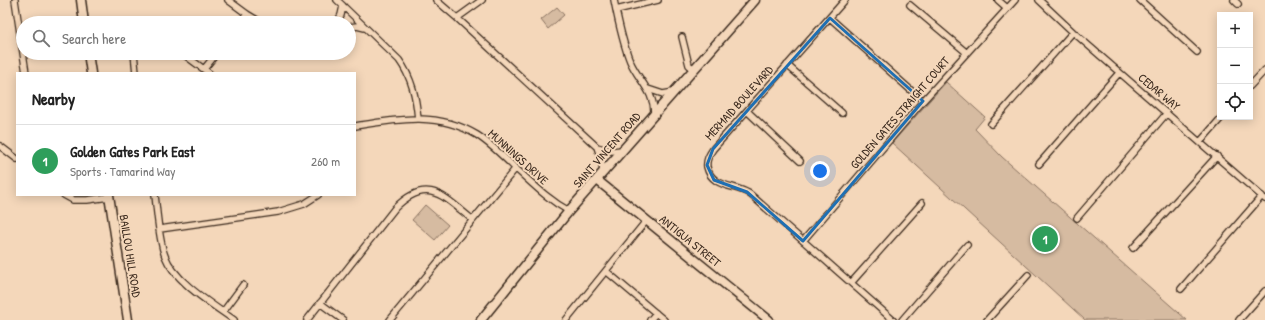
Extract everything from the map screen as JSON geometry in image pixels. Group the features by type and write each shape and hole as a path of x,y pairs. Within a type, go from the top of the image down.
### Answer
{"street":[{"path":"15,0 17,16"},
{"path":"80,0 83,16"},
{"path":"228,0 250,16"},
{"path":"337,0 353,16"},
{"path":"436,0 597,147 612,151 622,150"},
{"path":"457,18 482,0"},
{"path":"614,0 630,60 653,100 654,114"},
{"path":"616,10 658,0"},
{"name":"SAINT VINCENT ROAD","path":"481,320 603,171 755,0"},
{"name":"MERMAID BOULEVARD","path":"845,0 711,152 707,162 709,172 714,180 719,184 738,188 747,192 893,320"},
{"path":"998,0 1007,8"},
{"name":"GOLDEN GATES STRAIGHT COURT","path":"802,241 924,101 1015,0"},
{"name":"CEDAR WAY","path":"1039,0 1073,32 1264,198"},
{"path":"1140,0 1197,52"},
{"path":"910,5 967,53"},
{"path":"340,16 343,6"},
{"path":"356,18 399,60 407,73 415,96 418,119"},
{"path":"830,18 924,101"},
{"path":"356,26 367,29"},
{"path":"991,124 1073,32"},
{"path":"682,37 689,65 694,69"},
{"path":"24,60 26,72"},
{"path":"89,60 91,72"},
{"path":"135,60 136,72"},
{"path":"191,60 206,71 213,60"},
{"path":"787,65 842,113"},
{"path":"1252,84 1265,70"},
{"path":"1039,164 1120,73"},
{"path":"648,89 664,94 674,92"},
{"path":"747,111 800,160"},
{"path":"1077,218 1167,113"},
{"name":"MUNNINGS DRIVE","path":"356,126 395,120 434,119 468,130 493,147 544,195 569,211"},
{"path":"1200,142 1219,120"},
{"path":"0,146 16,156"},
{"path":"597,147 603,171"},
{"path":"1133,248 1217,156"},
{"path":"390,320 516,168"},
{"name":"ANTIGUA STREET","path":"597,180 769,320"},
{"path":"307,320 395,208 413,193 426,190 435,192 445,197 473,220"},
{"path":"66,196 73,200 87,200 109,196"},
{"name":"BAILLOU HILL ROAD","path":"109,196 128,320"},
{"path":"155,196 163,252 172,269 187,284 234,320"},
{"path":"160,229 278,212 304,204 316,196"},
{"path":"1181,289 1264,198"},
{"path":"851,283 922,203"},
{"path":"566,320 646,221"},
{"path":"902,320 967,245"},
{"path":"606,271 664,320"},
{"path":"987,320 1028,275"},
{"path":"223,312 243,285"},
{"path":"1240,320 1265,291"},
{"path":"320,303 343,320"},
{"path":"650,320 656,313"}],"highlighted area":[{"path":"830,18 923,101 803,241 747,192 714,180 707,165 713,149"}],"shaded area":[{"path":"557,7 564,15 548,29 541,20"},
{"path":"946,82 985,117 975,129 1002,157 1187,320 1085,320 892,143"},
{"path":"425,205 448,225 435,240 412,220"}],"place":[{"name":"Golden Gates Park East","path":"1045,239"}]}
